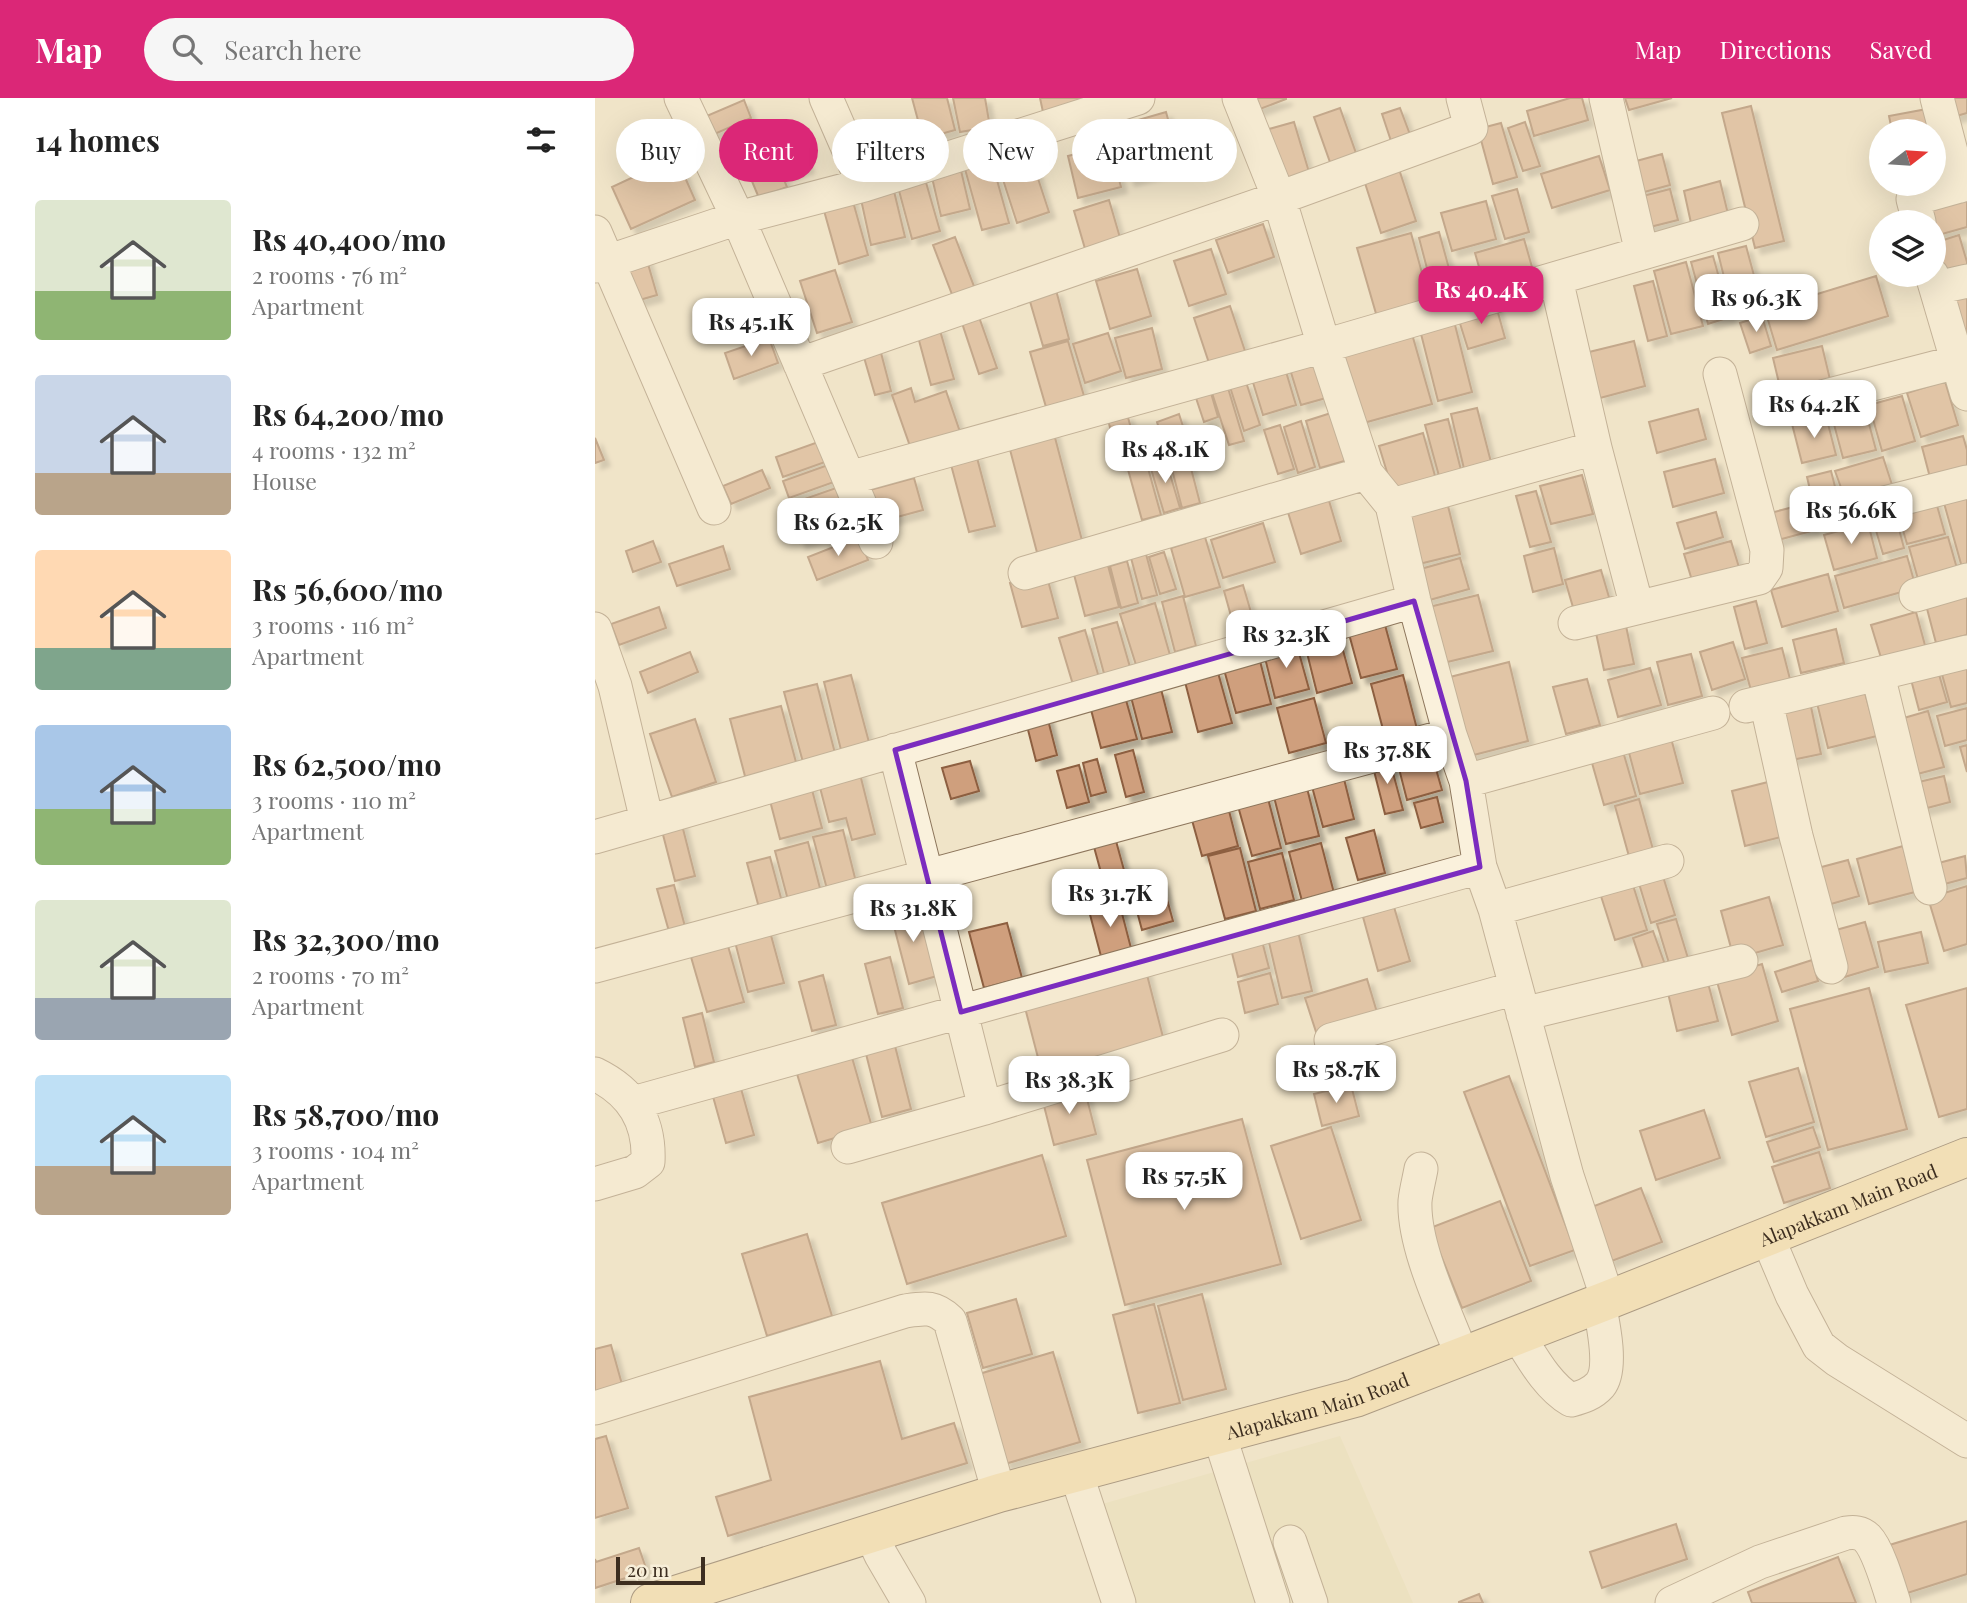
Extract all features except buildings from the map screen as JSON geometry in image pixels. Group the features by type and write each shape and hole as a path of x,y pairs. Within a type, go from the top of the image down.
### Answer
{"main road":[{"name":"Alapakkam Main Road","path":"650,1603 702,1595 871,1534 999,1493 1355,1398 1967,1157"}],"street":[{"path":"681,98 739,218 876,542"},
{"path":"826,98 864,185"},
{"path":"714,508 599,254 864,185 1138,98"},
{"path":"1239,98 1279,198 1366,473 1392,505 1414,601 1450,735 1467,781 1480,867 1495,909 1604,1302 1606,1370 1602,1383 1584,1397 1570,1400 1532,1357 1518,1335"},
{"path":"800,364 1279,198 1471,128 1463,98"},
{"path":"1606,98 1642,253"},
{"path":"1916,210 1913,199 1964,185 1937,98"},
{"path":"849,478 1324,346 1742,224"},
{"path":"1556,279 1595,448 1637,607"},
{"path":"1822,397 1964,382 1946,287"},
{"path":"1575,623 1759,578 1766,568 1767,550 1720,374"},
{"path":"1392,505 1595,448"},
{"path":"1025,573 1366,473"},
{"path":"1846,513 1967,482"},
{"path":"1916,595 1967,580"},
{"path":"595,837 1414,601"},
{"path":"595,629 615,685 647,821"},
{"path":"1831,967 1796,836 1756,704 1967,652"},
{"path":"1878,675 1930,888"},
{"path":"1467,781 1713,713"},
{"path":"595,966 1450,735"},
{"path":"895,750 985,1108"},
{"path":"1495,909 1667,861"},
{"path":"633,1103 1480,867"},
{"path":"1331,1040 1520,1001 1741,961"},
{"path":"848,1147 1222,1035"},
{"path":"595,1074 604,1078 633,1103 642,1116 649,1144 648,1162 635,1172 595,1184"},
{"path":"1421,1169 1415,1201 1417,1230 1425,1259 1462,1356"},
{"path":"1767,1237 1792,1295 1819,1346 1967,1441"},
{"path":"595,1408 905,1311 925,1308 940,1312 950,1321 999,1493"},
{"path":"1219,1434 1273,1603"},
{"path":"1076,1473 1119,1603"},
{"path":"1672,1603 1760,1562 1846,1533 1857,1532 1867,1536 1874,1549 1894,1603"},
{"path":"871,1534 909,1603"},
{"path":"1290,1542 1311,1603"}],"highlighted area":[{"path":"1414,601 1466,781 1480,867 961,1012 895,750"}],"shaded area":[{"path":"1340,1436 1413,1603 1112,1603 1085,1509"}]}
